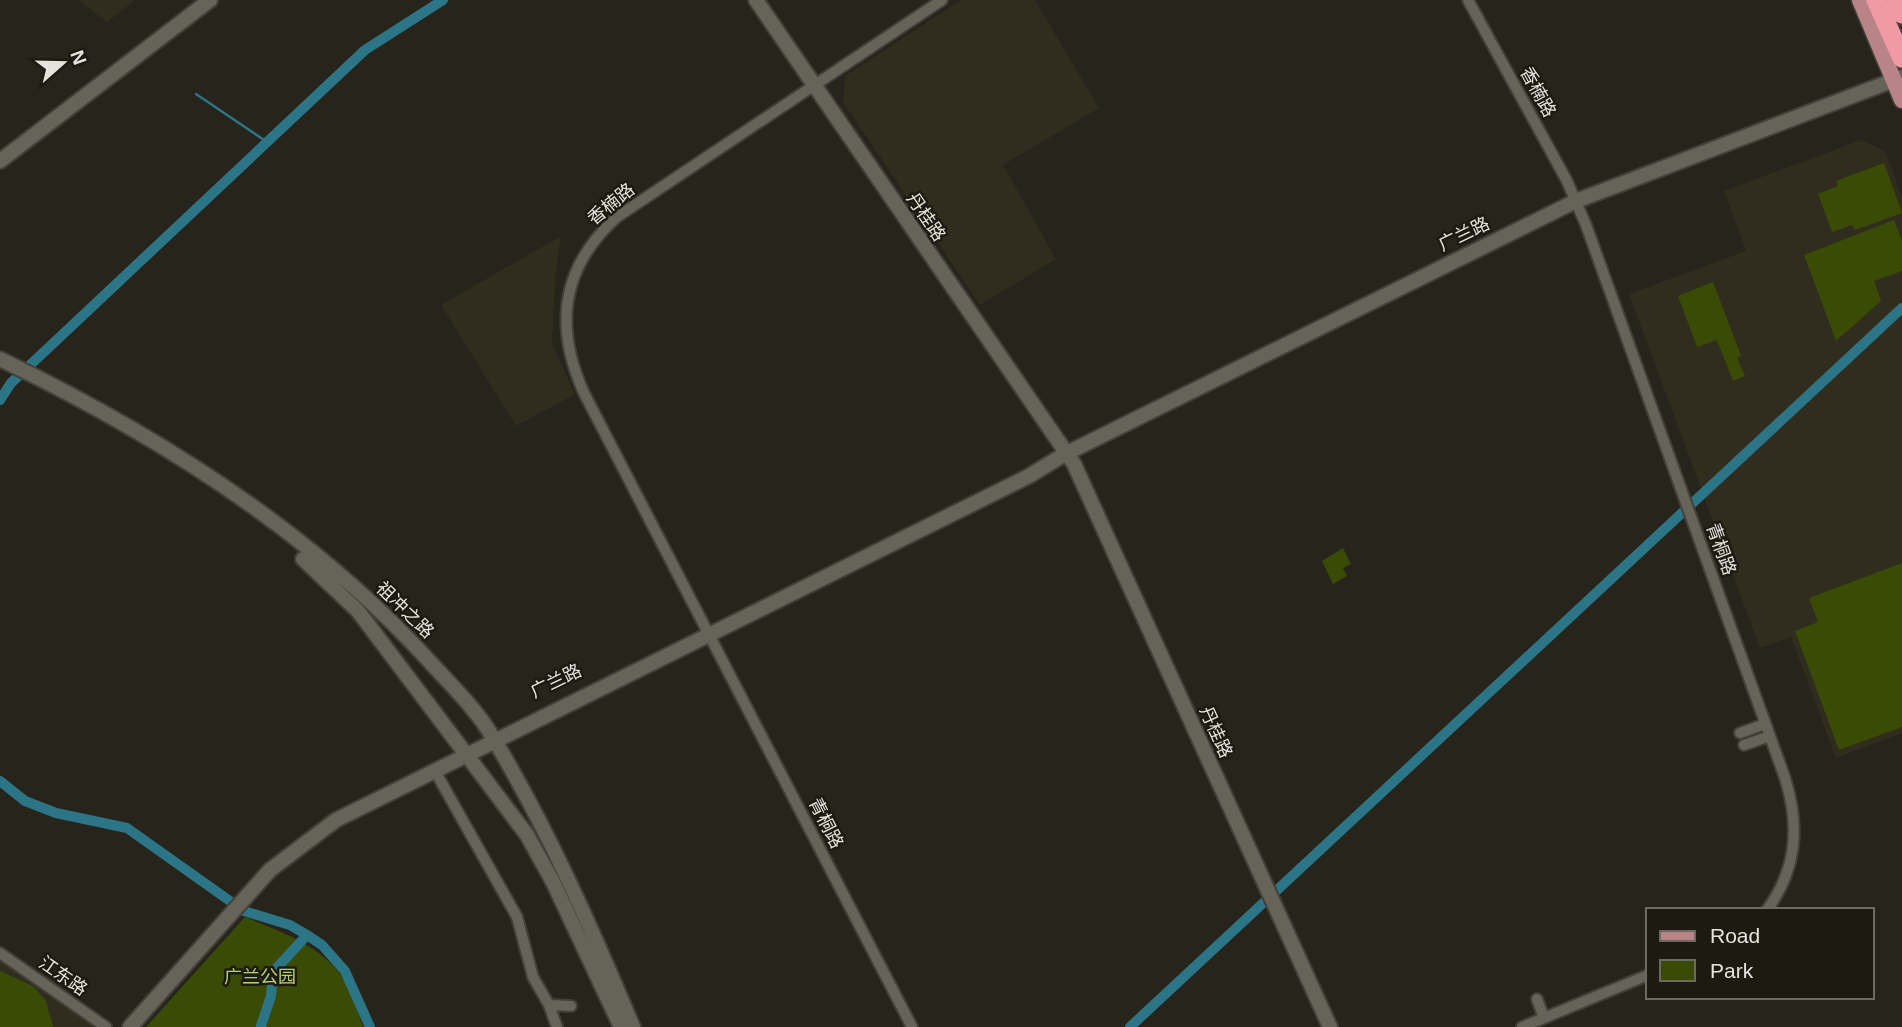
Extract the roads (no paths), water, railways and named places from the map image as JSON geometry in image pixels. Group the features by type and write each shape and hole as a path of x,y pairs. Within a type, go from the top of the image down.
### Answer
{"highway":[{"path":"1866,0 1901,56"},
{"path":"1876,0 1901,56"},
{"path":"1896,0 1902,14"}],"main road":[{"path":"1860,0 1899,80 1902,100"}],"street":[{"path":"0,149 195,0"},
{"path":"0,161 210,0"},
{"name":"丹桂路","path":"756,0 1079,473 1323,1027"},
{"name":"香楠路","path":"707,632 575,374 565,335 568,297 573,278 591,244 617,217 942,0"},
{"name":"香楠路","path":"1468,0 1576,201"},
{"name":"广兰路","path":"130,1027 274,860 315,828 361,801 494,739 963,499 1052,456 1065,454 1576,201 1899,80"},
{"name":"青桐路","path":"1576,201 1790,793 1795,833 1790,866 1768,908"},
{"name":"祖冲之路","path":"0,359 208,487 266,528 315,569 358,611 527,835 553,882 621,1027"},
{"name":"祖冲之路","path":"0,369 59,393 147,436 272,520 387,618 453,687 494,739 544,827 633,1027"},
{"name":"青桐路","path":"707,632 912,1027"},
{"path":"1740,733 1765,724"},
{"path":"1744,745 1770,736"},
{"name":"广兰路","path":"246,891 285,857 335,820 435,771 465,753"},
{"path":"435,771 517,917 533,977 549,1005 556,1027"},
{"name":"丹桂路","path":"1275,914 1330,1027"},
{"name":"广兰路","path":"123,1027 219,922"},
{"name":"江东路","path":"0,953 106,1027"},
{"path":"1522,1027 1646,976"},
{"path":"1537,999 1544,1018"},
{"path":"549,1005 571,1006"}],"waterway":[{"path":"0,400 11,383 365,50 443,0"},
{"path":"196,94 267,142"},
{"path":"1130,1027 1902,308"},
{"path":"0,781 25,801 56,813 127,828 244,911 290,925 307,935 322,945 345,971 370,1027"},
{"path":"261,1026 271,996 273,972 307,935"}],"park label":[{"name":"广兰公园","path":"260,977"}]}
